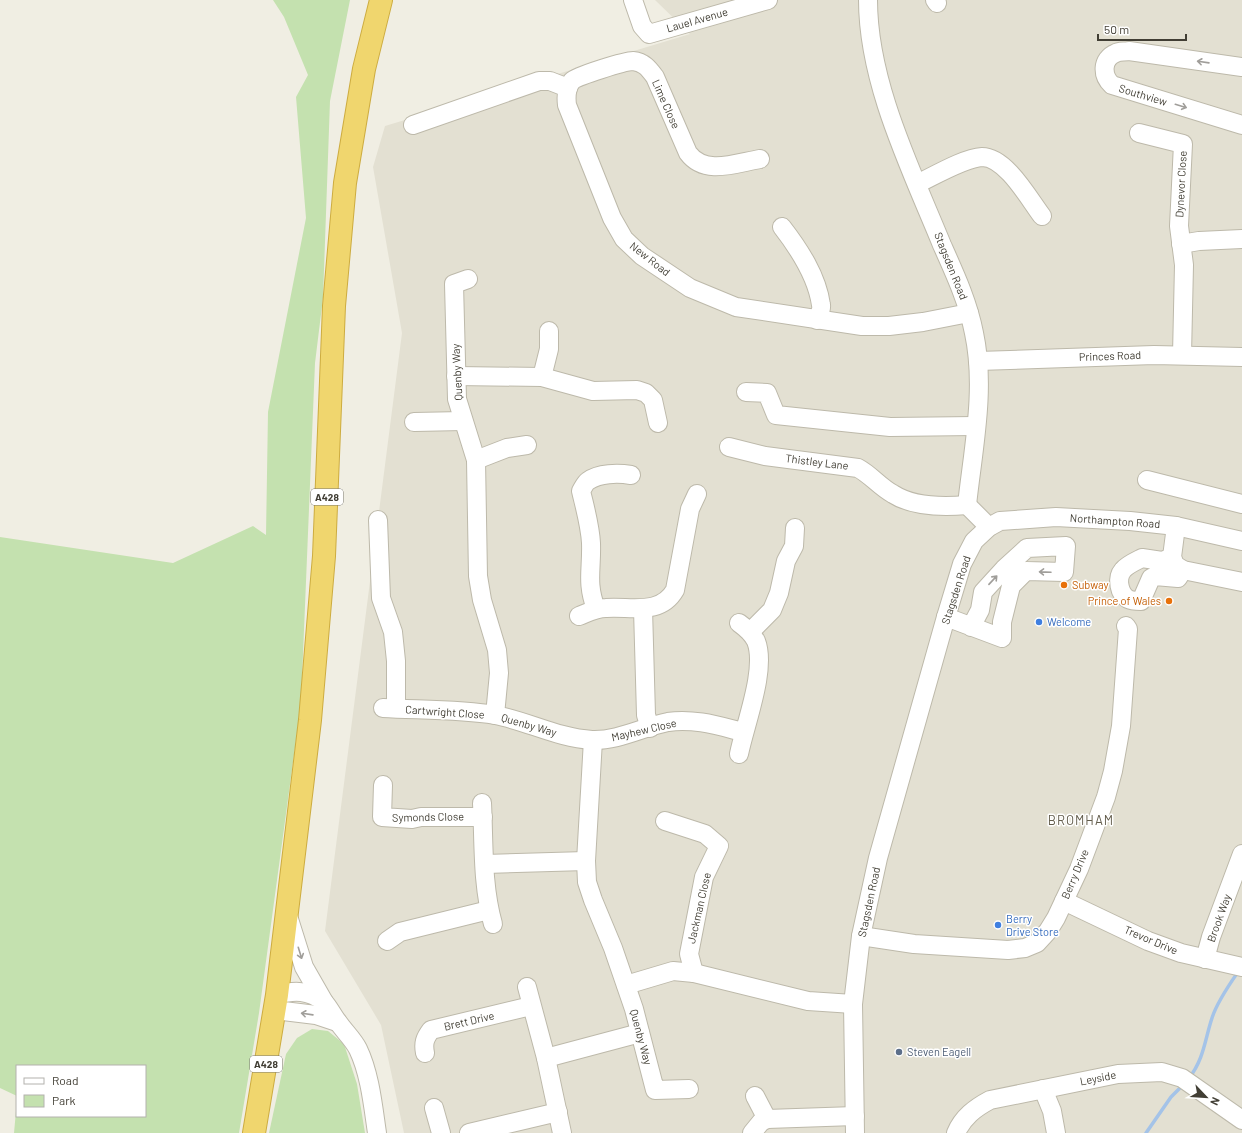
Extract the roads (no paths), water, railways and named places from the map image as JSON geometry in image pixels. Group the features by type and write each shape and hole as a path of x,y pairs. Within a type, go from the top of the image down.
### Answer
{"highway":[{"name":"A428","path":"254,1133 276,1002 288,916 310,720 324,556 334,306 345,183 364,69 381,0"}],"street":[{"name":"Lauel Avenue","path":"633,0 642,26 649,34 768,0"},
{"name":"Stagsden Road","path":"868,0 868,12 878,77 917,184 969,313 978,361 978,400 967,505"},
{"name":"Southview","path":"1242,67 1129,51 1115,53 1108,59 1104,67 1104,74 1112,85 1242,125"},
{"name":"Lime Close","path":"568,88 572,81 585,74 632,61 641,63 648,67 655,77 688,153 693,160 709,167 737,171 760,159"},
{"path":"413,125 539,81 550,81 568,88"},
{"name":"New Road","path":"568,88 566,95 567,105 612,218 624,239 642,256 690,288 736,307 862,326 889,326 923,322 969,313"},
{"name":"Dynevor Close","path":"1139,133 1183,144 1178,226 1184,265 1182,355"},
{"path":"917,184 966,161 982,157 994,160 1009,172 1042,216"},
{"path":"782,227 799,250 814,280 822,306 817,320"},
{"path":"1181,244 1199,241 1242,239"},
{"name":"Quenby Way","path":"468,279 454,284 457,399 476,460 478,576 482,600 497,650 499,673 495,715 574,737 593,740 586,861 587,882 626,985 655,1090 666,1088 689,1089"},
{"path":"542,378 549,349 549,330"},
{"name":"Princes Road","path":"978,361 1182,355 1242,357"},
{"path":"456,376 542,378 593,391 637,390 646,393 653,400 658,423"},
{"path":"746,392 767,394 776,415 890,427 975,426"},
{"path":"414,422 463,421"},
{"path":"476,460 507,448 527,445"},
{"name":"Thistley Lane","path":"729,446 765,456 858,468 869,474 893,495 915,503 955,506 967,505"},
{"path":"596,609 589,586 591,543 588,517 581,491 588,481 606,475 620,473 631,475"},
{"path":"1147,480 1242,504"},
{"path":"578,616 596,609 643,609 662,604 671,596 675,590 690,509 697,494"},
{"path":"967,505 989,527"},
{"name":"Northampton Road","path":"989,527 1000,522 1056,517 1130,521 1176,526 1242,540"},
{"name":"Cartwright Close","path":"378,520 381,598 392,632 396,661 389,708 495,715"},
{"path":"1176,526 1178,563 1242,582"},
{"name":"Stagsden Road","path":"855,1125 853,1004 861,936 878,858 962,564 974,541 989,527"},
{"path":"739,754 743,732 760,669 756,641 745,628 772,610 779,593 786,561 800,549 795,528"},
{"path":"946,617 971,627 1002,638 1002,622 1011,586 1026,571 1064,572 1066,546 1027,548 1004,569 983,592 980,610 971,627"},
{"path":"643,609 646,715 650,728"},
{"name":"Berry Drive","path":"861,936 914,944 1008,950 1025,948 1037,942 1048,931 1079,869 1106,797 1113,771 1121,726 1128,629 1126,626"},
{"name":"Mayhew Close","path":"593,740 612,738 668,722 684,721 705,723 743,732"},
{"name":"Symonds Close","path":"383,785 382,817 412,819 482,810 485,864 491,917 400,932 385,941"},
{"name":"Jackman Close","path":"665,821 705,834 719,846 704,877 689,954 694,973"},
{"name":"Brook Way","path":"1205,959 1211,937 1242,854"},
{"path":"485,864 586,861"},
{"name":"Trevor Drive","path":"1064,901 1148,940 1181,953 1235,966"},
{"path":"288,916 304,967 324,1003 358,1048 366,1070 377,1133"},
{"path":"626,985 673,971 694,973 808,1001 853,1004"},
{"path":"527,987 546,1058 562,1133"},
{"path":"276,1002 289,992 300,991 309,994 324,1003"},
{"path":"276,1002 337,1022"},
{"name":"Brett Drive","path":"425,1053 424,1045 426,1037 431,1030 531,1006"},
{"path":"546,1058 640,1033"},
{"name":"Leyside","path":"956,1133 968,1115 977,1106 990,1100 1118,1074 1140,1072 1162,1072 1187,1081 1242,1120"},
{"path":"1043,1089 1052,1111 1056,1133"},
{"path":"755,1096 767,1119"},
{"path":"434,1108 441,1133"},
{"path":"469,1133 558,1112"},
{"path":"752,1133 761,1122 767,1119 855,1125"}],"waterway":[{"path":"1189,1078 1198,1064 1204,1049 1212,1018 1217,1006 1238,972"},
{"path":"1146,1133 1171,1097 1183,1085"}],"place":[{"name":"Subway","path":"1064,585"},
{"name":"Prince of Wales","path":"1169,601"},
{"name":"Welcome","path":"1039,622"},
{"name":"Berry Drive Store","path":"998,925"},
{"name":"Steven Eagell","path":"899,1052"}],"district":[{"name":"BROMHAM","path":"1081,820"}]}
